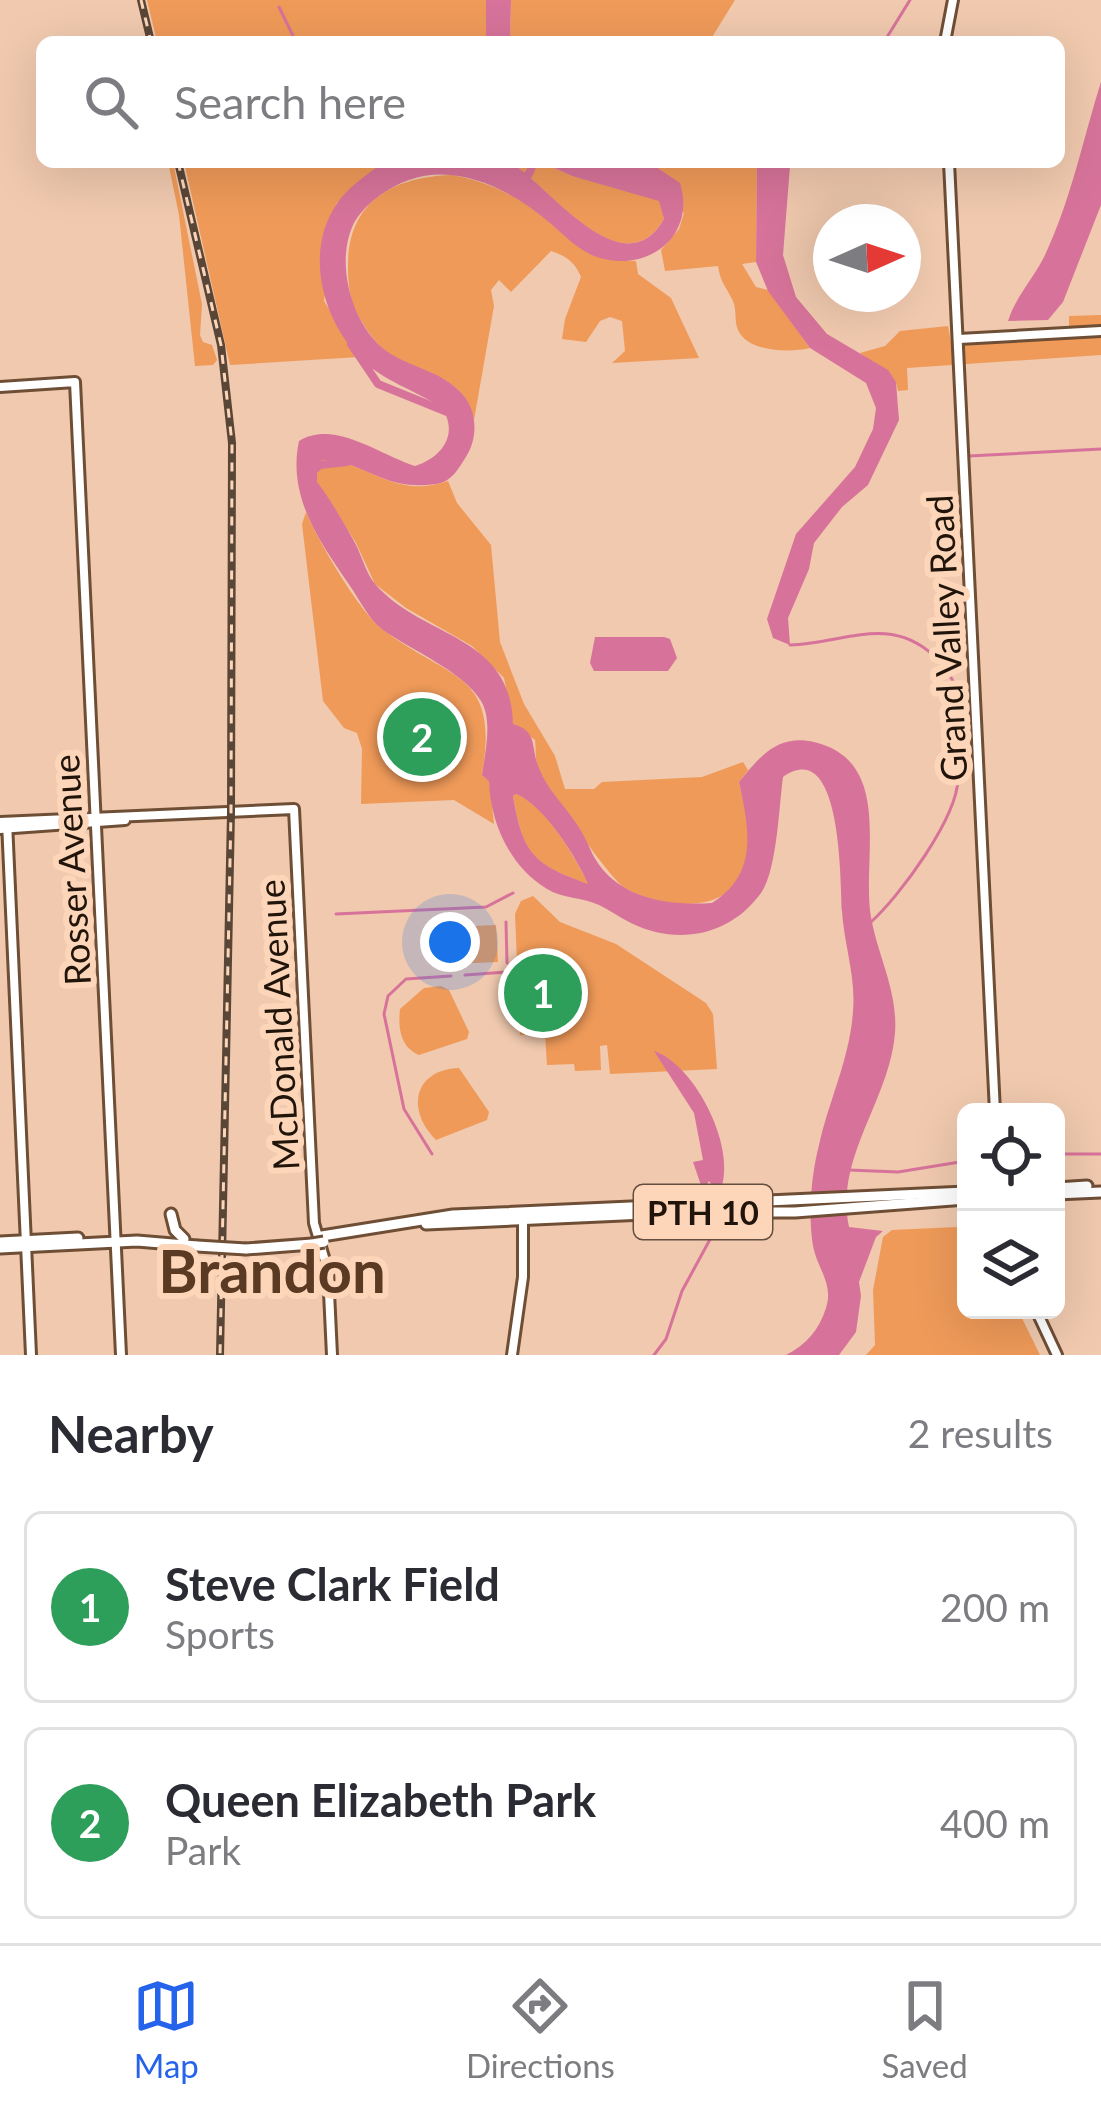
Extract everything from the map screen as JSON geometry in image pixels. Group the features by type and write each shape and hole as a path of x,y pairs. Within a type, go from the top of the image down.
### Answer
{"main road":[{"path":"1065,1189 1101,1189"},
{"name":"PTH 10","path":"0,1245 160,1239 187,1246 246,1246 318,1240 424,1218 957,1198"},
{"name":"PTH 10","path":"865,1203 957,1199"},
{"path":"171,1214 176,1233 187,1246 160,1239 171,1214"}],"street":[{"path":"947,36 953,0"},
{"name":"Grand Valley Road","path":"949,168 995,1103"},
{"path":"959,339 1101,331"},
{"name":"Rosser Avenue","path":"0,387 75,382 121,1355"},
{"name":"McDonald Avenue","path":"96,821 294,809 318,1240 328,1271 332,1355"},
{"path":"31,1355 3,826 96,821"},
{"path":"512,1355 523,1277 523,1216"},
{"path":"1045,1319 1055,1335 1057,1355"}],"shaded area":[{"path":"147,0 486,0 486,36 156,36"},
{"path":"486,0 511,0 510,36 486,36"},
{"path":"511,0 735,0 713,36 510,36"},
{"path":"1101,82 1101,205 1063,302 1048,320 1008,321 1054,234"},
{"path":"169,168 174,168 202,304 200,335 212,345 217,360 213,365 195,366 179,215"},
{"path":"185,168 377,168 336,204 324,301 359,357 230,365"},
{"path":"376,168 519,168 586,225 607,238 628,243 647,238 664,219 659,201 554,168 658,168 680,183 683,203 674,235 648,256 613,261 576,246 519,200 465,177 428,175 401,183 377,198 358,217 348,241 347,275 356,309 385,350 445,380 463,395 473,416 473,440 454,474 436,484 402,484 338,462 322,460 312,468 376,585 417,617 462,641 497,672 509,694 513,724 530,736 546,783 604,871 631,891 662,901 696,904 712,903 727,891 744,864 747,849 739,782 780,744 814,742 839,753 856,769 869,815 871,917 891,988 895,1033 884,1082 849,1177 846,1202 849,1227 883,1231 876,1237 859,1282 856,1332 839,1355 786,1355 816,1330 828,1299 813,1246 811,1195 853,1011 838,846 828,794 817,776 803,770 783,777 774,854 761,893 734,919 702,933 649,930 593,902 553,892 522,869 498,827 489,781 482,775 487,727 481,701 450,671 373,621 318,536 302,500 299,441 313,435 342,436 415,466 440,451 448,435 441,407 361,359 328,306 322,286 321,244 336,205","holes":["513,796 537,809 558,833 588,884 543,863 527,844"]},
{"path":"519,168 554,168 652,197 660,201 664,219 647,238 627,243 607,238 585,225"},
{"path":"633,168 757,168 756,262 742,264 756,287 768,290 810,348 770,349 743,337 718,266 665,271 661,250 679,229 684,213"},
{"path":"757,168 790,168 783,255 796,297 827,334 888,370 896,382 899,420 868,485 842,507 814,543 809,569 788,618 790,645 773,638 767,619 796,534 855,467 873,429 876,408 866,383 810,348 768,291 756,262"},
{"path":"452,175 512,196 592,250 636,261 638,274 671,298 699,358 612,363 625,351 622,321 610,317 600,321 586,342 562,339 581,277 569,260 551,251 511,292 499,280 491,290 494,306 474,420 468,403 448,382 379,345 356,311 349,283 350,244 365,209 393,188"},
{"path":"1101,315 1101,355 907,368 908,390 898,391 896,382 860,353 885,346 900,331 948,326 951,342 1069,335 1069,316"},
{"path":"322,460 411,486 448,481 457,503 491,545 500,642 524,704 555,756 565,789 594,789 602,782 702,777 743,762 748,770 739,782 749,847 742,876 731,890 716,899 679,904 641,896 617,881 543,778 535,740 513,724 504,678 472,646 375,584 356,543 315,479 312,468"},
{"path":"306,512 340,575 373,620 464,682 476,697 484,715 482,774 489,780 494,824 454,800 361,804 362,749 357,733 344,728 323,701 302,524"},
{"path":"595,637 664,637 670,639 677,658 668,671 594,671 590,663"},
{"path":"516,794 548,820 589,885 534,855 522,833"},
{"path":"533,896 560,922 616,944 706,1003 713,1014 717,1069 610,1074 607,1045 600,1046 601,1070 547,1065 545,1034 520,1035 515,914 521,901"},
{"path":"496,925 498,962 430,965 429,928"},
{"path":"424,988 449,990 469,1032 467,1039 419,1055 402,1036 400,1009"},
{"path":"654,1051 684,1073 710,1112 723,1156 719,1194 709,1181 703,1191 693,1162 703,1160 694,1113"},
{"path":"459,1068 489,1112 487,1120 436,1140 420,1116 419,1094 432,1076"},
{"path":"957,1227 957,1319 1022,1319 1040,1355 866,1355 875,1345 873,1290 883,1237 892,1230"}],"waterway":[{"path":"888,36 910,0"},
{"path":"279,7 293,36"},
{"path":"521,179 532,168"},
{"path":"351,344 378,384 447,412"},
{"path":"969,456 1101,449"},
{"path":"313,479 320,465 347,462"},
{"path":"790,645 864,634 899,636 916,643 945,668 961,712"},
{"path":"871,922 925,855 948,814 958,779"},
{"path":"336,914 486,907 513,893"},
{"path":"506,922 507,963"},
{"path":"465,975 507,969"},
{"path":"432,1154 404,1109 384,1014 388,996 406,979 451,976"},
{"path":"1065,1154 1101,1154"},
{"path":"849,1170 898,1172 957,1162"},
{"path":"654,1355 666,1339 682,1291 720,1221"}],"railway":[{"path":"141,0 150,36"},
{"path":"179,168 221,345 232,443 231,812 220,1355"}],"place":[{"name":"Queen Elizabeth Park","path":"422,737"},
{"name":"Steve Clark Field","path":"543,993"}],"district":[{"name":"Brandon","path":"272,1270"}]}
